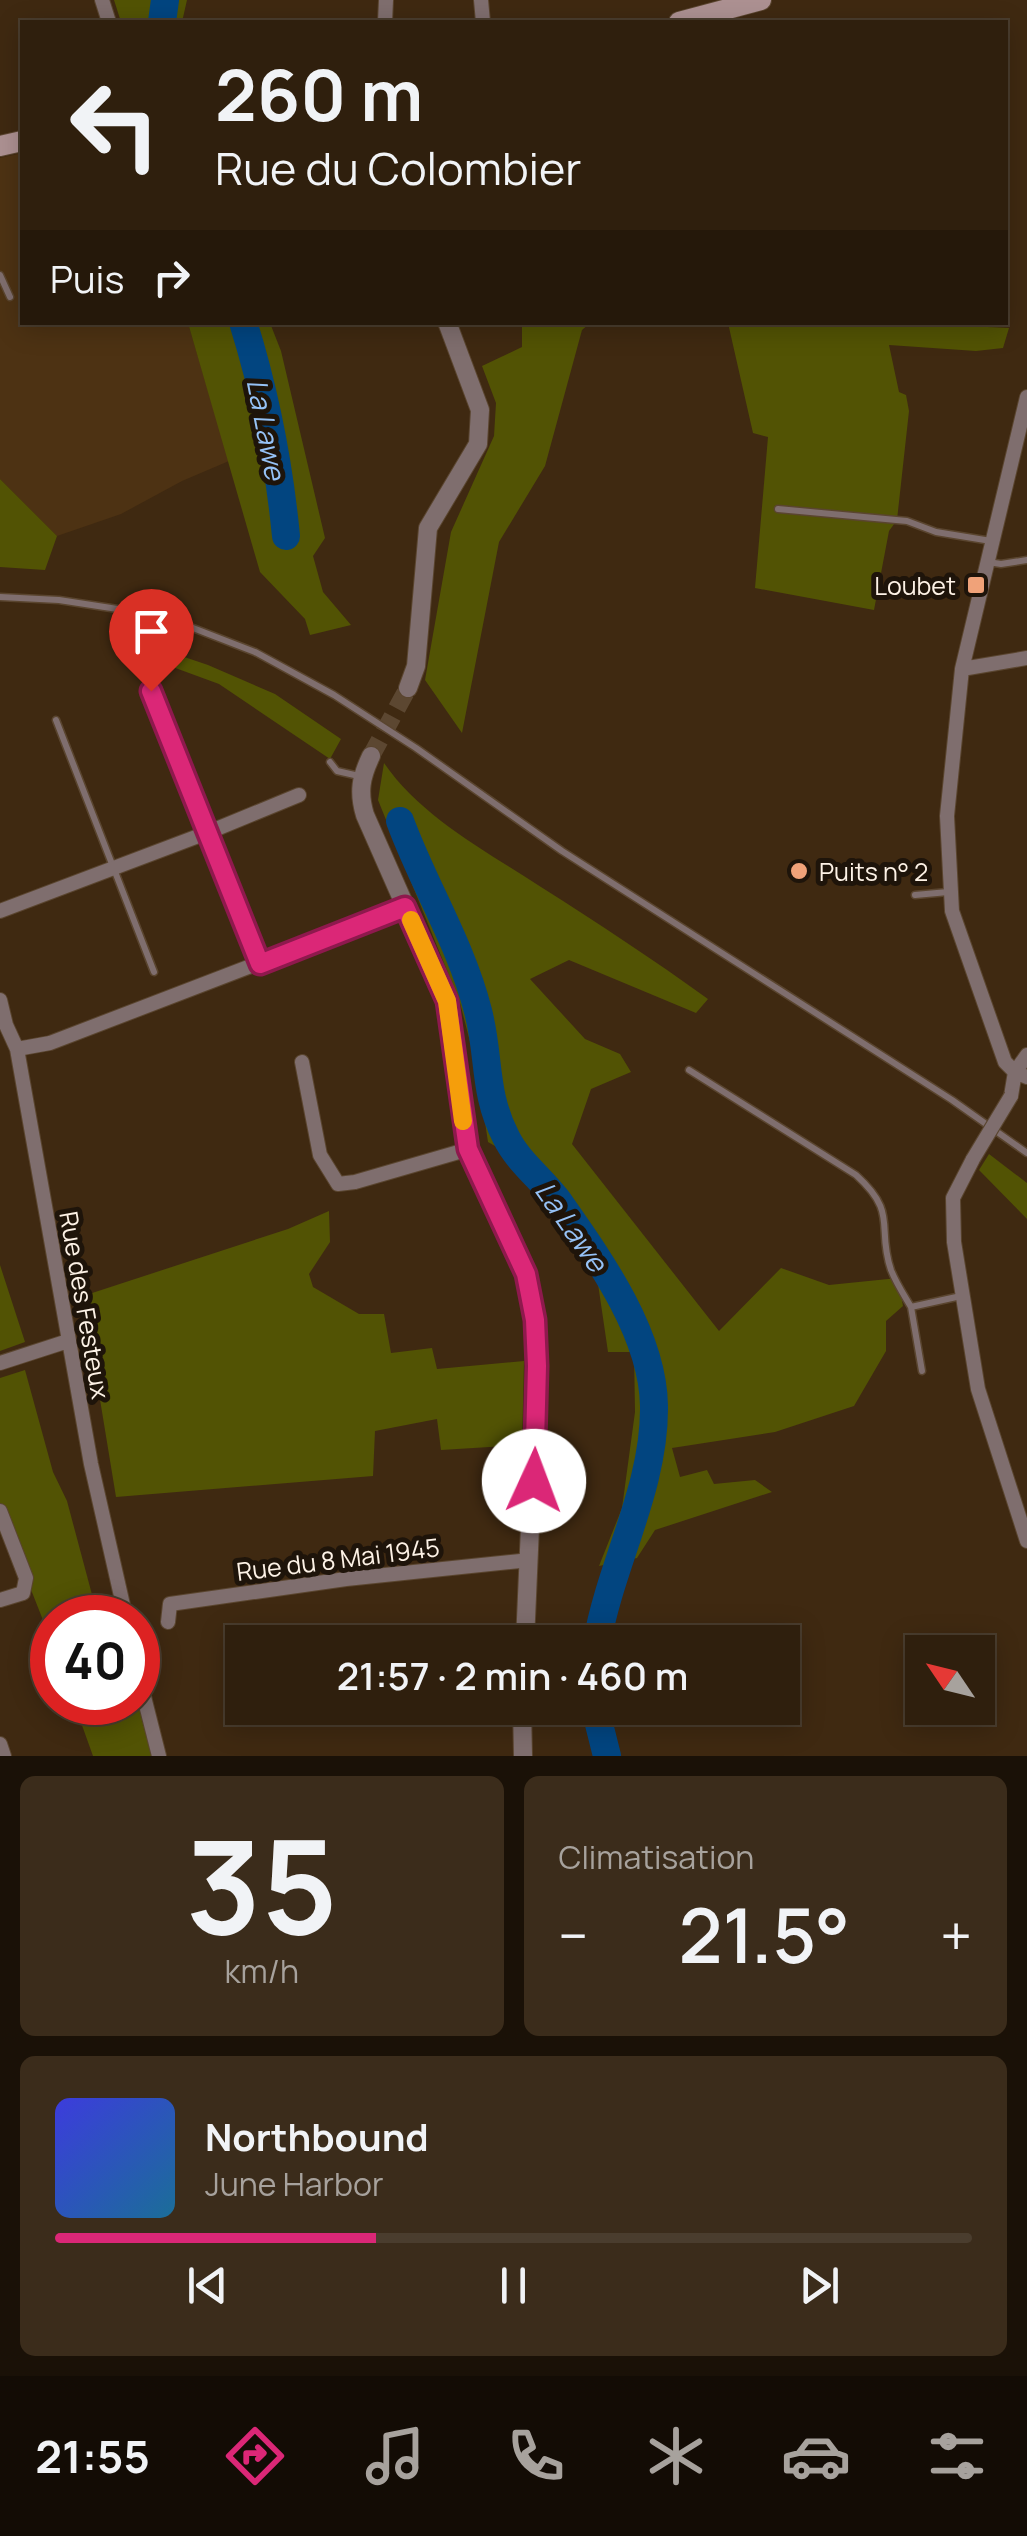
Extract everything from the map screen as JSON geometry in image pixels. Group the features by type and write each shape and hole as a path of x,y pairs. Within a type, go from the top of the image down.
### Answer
{"main road":[{"path":"686,20 761,0"}],"street":[{"path":"408,688 416,666 428,528 478,444 480,410 448,325"},
{"path":"1021,1074 1005,1062 952,911 946,816 962,669 990,541 1025,420 1027,397"},
{"path":"962,669 1027,658"},
{"path":"151,691 260,964"},
{"path":"372,756 362,777 360,799 365,816 447,1001 468,1149 526,1274 533,1302 537,1366 526,1625"},
{"path":"0,911 299,794"},
{"path":"17,1048 50,1043 405,907"},
{"name":"Rue des Festeux","path":"0,1000 17,1048 90,1464 121,1595"},
{"path":"1027,1055 1011,1096 952,1198 954,1242 978,1389 1027,1542"},
{"path":"302,1062 320,1155 338,1184 468,1149"},
{"path":"0,1363 68,1342"},
{"path":"0,1511 26,1578 23,1593 0,1600"},
{"name":"Rue du 8 Mai 1945","path":"168,1622 170,1604 364,1577 530,1560"},
{"path":"151,1725 159,1756"},
{"path":"523,1725 524,1756"},
{"path":"0,1744 4,1756"}],"lane":[{"path":"0,276 10,298"},
{"path":"778,509 908,521 936,532 990,541"},
{"path":"987,562 1027,560"},
{"path":"0,597 59,600 124,610 194,628 255,652 334,695 416,748 562,850 965,1108 1027,1153"},
{"path":"56,720 154,972"},
{"path":"330,762 337,771 362,777"},
{"path":"914,895 949,892"},
{"path":"690,1070 856,1175 872,1190 882,1204 890,1269 911,1306 922,1371"},
{"path":"911,1306 963,1296"}],"shaded area":[{"path":"114,0 187,0 182,20 120,20"},
{"path":"20,153 20,325 189,325 229,461 121,514 57,536 0,479 0,158"},
{"path":"189,325 271,325 281,351 325,538 313,556 323,592 351,625 310,635 305,619 260,572"},
{"path":"522,325 588,325 582,330 545,466 499,542 462,733 425,680 451,532 494,436 496,403 482,366 522,347"},
{"path":"728,325 1009,328 1003,348 976,351 889,345 899,392 906,395 909,411 897,520 889,531 874,610 755,588 768,437 753,433"},
{"path":"0,479 57,536 45,570 0,567"},
{"path":"140,642 275,694 341,739 330,759 219,684 159,662 125,643"},
{"path":"384,763 416,800 456,832 708,999 696,1013 569,960 530,979 585,1039 620,1054 631,1072 591,1089 572,1144 719,1331 781,1268 829,1285 898,1278 903,1306 886,1321 886,1351 854,1406 775,1432 672,1448 680,1477 707,1470 714,1484 755,1480 772,1492 655,1530 637,1558 599,1566 622,1508 635,1412 634,1352 608,1352 597,1277 559,1182 488,1142 477,1069 460,1003 378,800"},
{"path":"989,1154 1027,1183 1027,1219 979,1170"},
{"path":"329,1211 330,1242 309,1274 313,1287 359,1314 384,1314 391,1353 432,1348 437,1369 524,1361 522,1445 441,1450 437,1419 375,1431 373,1476 116,1497 83,1296 288,1229"},
{"path":"0,1265 25,1342 0,1351"},
{"path":"25,1370 92,1595 33,1595 0,1511 0,1378"},
{"path":"82,1725 149,1725 159,1756 93,1756"}],"waterway":[{"name":"La Lawe","path":"162,20 165,0"},
{"name":"La Lawe","path":"244,325 270,428 286,536"},
{"name":"La Lawe","path":"400,821 471,986 482,1028 490,1090 506,1137 559,1202 621,1298 651,1379 654,1406 647,1466 601,1625"},
{"name":"La Lawe","path":"599,1725 607,1756"}],"tunnel":[{"path":"371,756 408,688"}],"slow traffic":[{"path":"411,920 447,1001 463,1121"}],"place":[{"name":"Loubet","path":"976,585"},
{"name":"Puits n° 2","path":"799,871"}],"route":[{"path":"151,691 260,964 405,907 447,1001 468,1149 526,1274 533,1302 537,1366 534,1481"}]}
